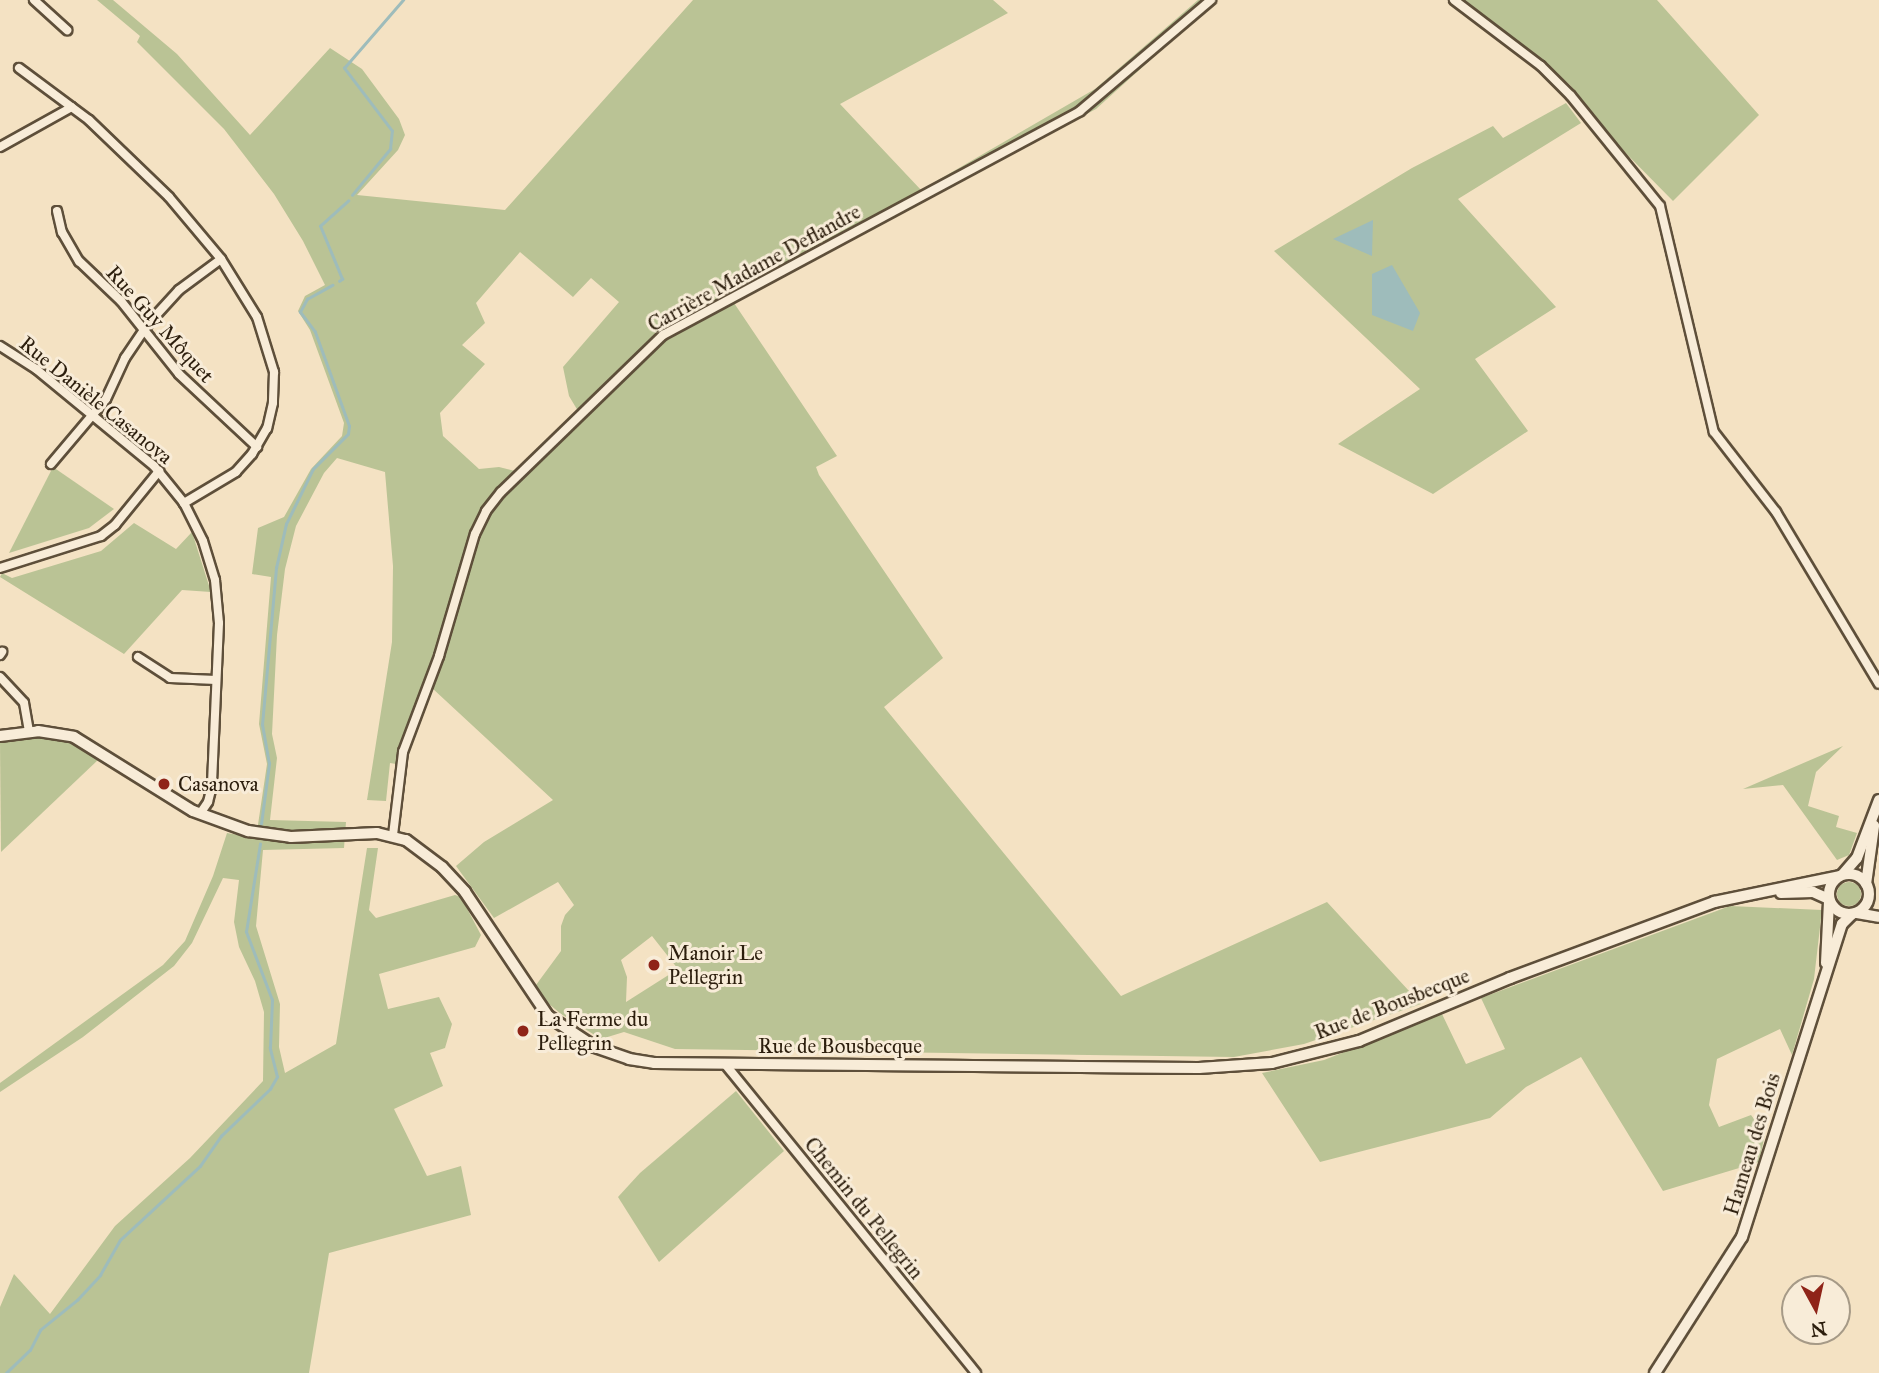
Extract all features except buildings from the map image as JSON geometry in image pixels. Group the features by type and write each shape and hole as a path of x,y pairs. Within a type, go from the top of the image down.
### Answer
{"street":[{"path":"34,0 67,30"},
{"name":"Carrière Madame Deflandre","path":"393,835 403,752 439,656 475,534 481,519 501,492 663,335 1080,111 1210,0"},
{"path":"1454,0 1541,66 1571,96 1660,206 1714,432 1776,512 1879,684"},
{"path":"19,68 72,107 163,191 221,260 254,309 273,364 272,411 267,428 257,447 230,477 184,503"},
{"path":"0,147 72,107"},
{"name":"Rue Guy Môquet","path":"57,211 62,232 75,255 121,301 179,374 257,447"},
{"path":"51,464 110,393 125,358 143,330 179,290 221,260"},
{"name":"Rue Danièle Casanova","path":"0,346 36,369 159,471 184,503 207,550 215,580 219,622 212,786 208,802 200,814"},
{"path":"0,568 89,541 105,533 159,471"},
{"path":"138,657 170,678 216,680"},
{"path":"0,677 24,703 29,731"},
{"name":"Rue de Bousbecque","path":"0,736 29,731 60,733 82,740 200,814 237,828 271,836 393,835 421,849 455,880 539,1006 570,1033 605,1052 638,1061 1208,1068 1281,1062 1359,1041 1521,973 1703,906 1745,894 1841,875"},
{"path":"1879,801 1857,858 1830,885 1829,900 1838,912 1879,917"},
{"path":"1854,914 1867,904 1879,801"},
{"path":"1841,875 1858,876 1879,901"},
{"name":"Rue de Bousbecque","path":"1745,894 1814,892 1829,900"},
{"name":"Hameau des Bois","path":"1820,995 1829,942 1829,900"},
{"name":"Hameau des Bois","path":"1655,1373 1742,1237 1842,924 1854,914"},
{"name":"Chemin du Pellegrin","path":"725,1064 976,1373"}],"green space":[{"path":"97,0 113,0 177,54 250,135 330,48 362,69 399,119 405,135 398,150 357,195 505,210 693,0 993,0 1008,13 840,104 921,190 1095,89 1198,0 1217,0 1096,109 734,303 837,456 816,467 819,475 943,658 884,707 1121,996 1327,902 1421,1004 1304,1044 1234,1057 675,1049 624,1032 601,1039 561,1014 537,994 536,985 561,951 561,926 565,915 574,905 558,882 494,918 456,866 484,842 553,800 432,688 425,686 396,764 390,763 386,801 367,800 392,642 393,566 385,472 337,458 324,473 296,526 285,569 277,635 272,734 277,758 270,820 346,822 344,848 263,850 256,926 280,1004 279,1047 285,1073 336,1044 367,848 378,848 369,910 376,918 455,895 461,897 481,935 475,947 379,974 388,1009 439,997 452,1024 445,1048 430,1053 443,1086 394,1109 427,1176 461,1166 471,1215 329,1253 309,1373 0,1373 0,1307 14,1274 50,1314 115,1226 190,1158 263,1081 264,1012 255,981 239,947 234,922 239,880 223,878 192,943 174,966 83,1037 0,1092 0,1083 163,965 185,941 213,876 227,833 256,838 267,764 259,724 271,577 252,574 258,528 284,517 311,469 342,436 344,423 310,330 298,311 305,296 325,285 303,241 274,194 224,129 137,42 140,36","holes":["520,252 573,297 591,278 619,302 563,367 569,396 578,411 515,471 499,467 479,469 443,436 440,413 485,364 462,345 485,323 476,303","652,936 678,969 626,1002 627,977 621,960"]},
{"path":"1464,0 1657,0 1759,115 1673,201 1604,131 1570,85"},
{"path":"1566,103 1581,123 1458,199 1556,307 1475,359 1528,431 1433,494 1338,444 1420,389 1274,251 1412,168 1493,126 1503,138"},
{"path":"53,467 114,509 89,528 9,553"},
{"path":"134,523 176,549 192,532 211,592 182,590 124,654 0,577 2,573 12,578 101,551"},
{"path":"46,737 75,744 99,759 1,852 0,742"},
{"path":"1843,746 1816,772 1808,806 1839,816 1836,827 1857,833 1849,855 1837,860 1783,785 1743,789"},
{"path":"1849,882 1858,885 1861,894 1858,903 1849,906 1840,903 1837,894 1840,885"},
{"path":"1730,906 1822,910 1814,979 1792,1055 1780,1029 1717,1059 1709,1105 1719,1127 1751,1115 1765,1134 1759,1162 1663,1191 1581,1057 1526,1087 1490,1118 1320,1162 1262,1073 1324,1060 1442,1014 1466,1064 1505,1049 1481,998"},
{"path":"736,1091 784,1151 659,1262 618,1197 640,1173"}],"water":[{"path":"1373,220 1372,256 1333,239"},
{"path":"1392,265 1420,313 1413,331 1372,315 1372,274"}],"waterway":[{"path":"352,195 390,149 392,131 344,68 403,0"},
{"path":"339,281 342,279 320,226 348,201"},
{"path":"261,824 269,764 262,725 276,568 286,524 313,469 348,434 349,426 315,332 300,312 307,299 332,285"},
{"path":"6,1373 30,1350 40,1330 77,1300 100,1275 120,1240 200,1166 221,1136 270,1089 277,1077 270,1048 272,1000 246,932 260,844"}],"place":[{"name":"Casanova","path":"164,784"},
{"name":"Manoir Le Pellegrin","path":"654,965"},
{"name":"La Ferme du Pellegrin","path":"523,1031"}]}
